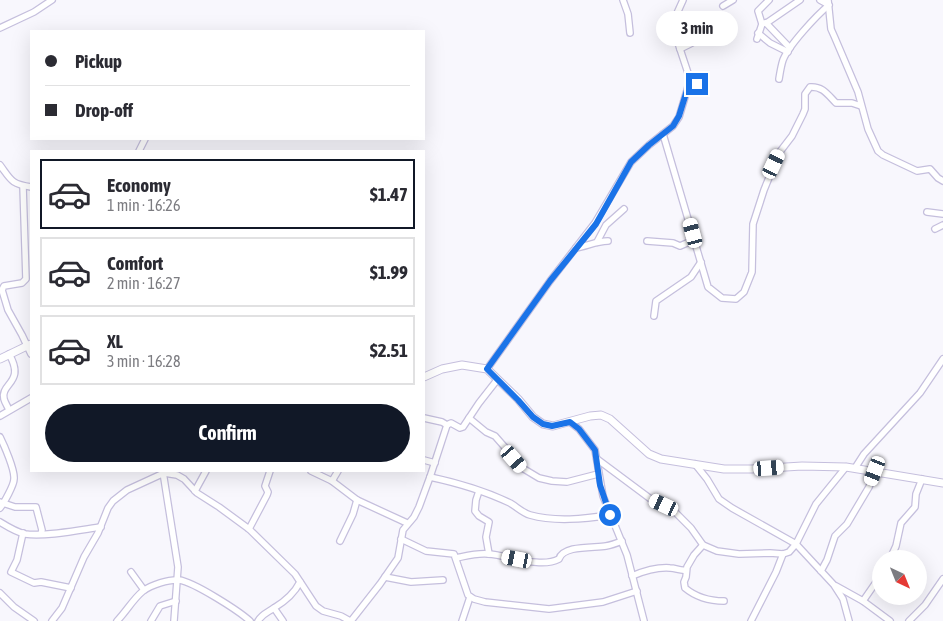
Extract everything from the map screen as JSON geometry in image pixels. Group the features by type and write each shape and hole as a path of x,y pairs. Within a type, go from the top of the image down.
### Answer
{"main road":[{"path":"0,359 29,345"},
{"path":"425,377 442,369 462,365 487,369 533,417 543,424 552,426 601,415 610,419 649,454 662,459 724,469 802,466 846,467 943,483"}],"street":[{"path":"0,28 34,12 52,0"},
{"path":"623,0 628,14 630,33"},
{"path":"487,369 576,248 596,224 631,162 673,126 679,116 688,87 688,73 675,34 674,20 683,0"},
{"path":"723,6 733,0"},
{"path":"769,0 758,11 764,24 789,50"},
{"path":"789,50 758,36 764,24 800,0"},
{"path":"820,0 829,3"},
{"path":"779,79 784,58 789,50 829,3"},
{"path":"829,3 832,29 858,92 868,129 880,153 917,171 930,169 943,181"},
{"path":"680,48 692,43"},
{"path":"688,87 697,84"},
{"path":"663,134 708,287 722,298 731,300 740,297 749,282 752,272 753,224 774,164 779,153 792,136 805,109 805,94 810,87 816,86 821,88 836,104 852,103 861,106"},
{"path":"0,165 11,181 30,187"},
{"path":"23,186 26,279 22,283 4,286 1,290 8,310 29,345"},
{"path":"576,248 590,246 596,242 604,228 624,209"},
{"path":"927,212 943,214"},
{"path":"596,224 612,233"},
{"path":"935,229 943,226"},
{"path":"647,241 673,243 680,246 694,240"},
{"path":"596,242 608,241"},
{"path":"654,316 656,301 691,277 701,262"},
{"path":"9,354 14,364 15,376 4,394 9,410"},
{"path":"855,468 864,454 920,392 943,359"},
{"path":"425,418 447,425 451,423 463,427 497,380"},
{"path":"0,416 30,399"},
{"path":"469,418 486,432 495,436 524,469 539,478 567,482 598,474"},
{"path":"570,422 579,429 595,450 603,496 622,541 644,621"},
{"path":"56,620 108,508 120,494 164,472 184,479 195,491 249,529 295,574 304,590 323,612 335,618 350,621 398,558 403,530 414,517 430,477 447,425"},
{"path":"0,437 7,452 14,480 1,504 36,508 42,530 41,534"},
{"path":"597,459 652,500 676,513 691,528 703,545 726,553 783,554 789,552 796,544 816,504 846,467"},
{"path":"425,460 435,462"},
{"path":"695,464 720,499 732,508 796,544 834,585 843,599 849,621"},
{"path":"821,571 835,536 847,524 869,486 875,471"},
{"path":"164,472 178,567 174,621"},
{"path":"195,491 205,472"},
{"path":"249,529 267,495 268,492 265,486 270,472"},
{"path":"313,472 332,481 357,500 407,523"},
{"path":"332,481 337,472"},
{"path":"430,477 461,483 510,503 535,516 567,518 610,515"},
{"path":"894,550 901,523 915,506 916,494 922,479"},
{"path":"480,491 474,511 489,522 486,537 489,554"},
{"path":"340,541 353,514 357,500"},
{"path":"0,522 17,532 41,534 100,527"},
{"path":"23,533 17,560 11,572 34,583 44,582 71,588"},
{"path":"400,539 420,549 452,553 456,558 464,586 470,597 485,602 541,610 603,602 637,591"},
{"path":"456,558 489,554 535,562 554,562 559,559 559,556 564,551 609,546 622,541"},
{"path":"703,545 694,554 686,570 684,585 690,592 709,600 724,601"},
{"path":"752,621 783,554"},
{"path":"632,576 662,568 686,570"},
{"path":"131,572 144,590"},
{"path":"385,577 411,582 443,580"},
{"path":"909,621 925,606 943,579"},
{"path":"117,621 144,590 156,584 177,580 196,586 241,612 250,621"},
{"path":"258,621 263,614 274,608 294,591 300,582"},
{"path":"834,585 863,601 890,621"},
{"path":"863,601 872,588"},
{"path":"0,594 34,621"},
{"path":"462,621 470,597"},
{"path":"151,621 161,605 176,601"},
{"path":"274,608 283,621"}],"route":[{"path":"610,515 600,485 595,450 579,429 570,422 552,426 543,424 533,417 487,369 550,281 596,224 631,162 673,126 679,116 688,87 697,84"}]}
